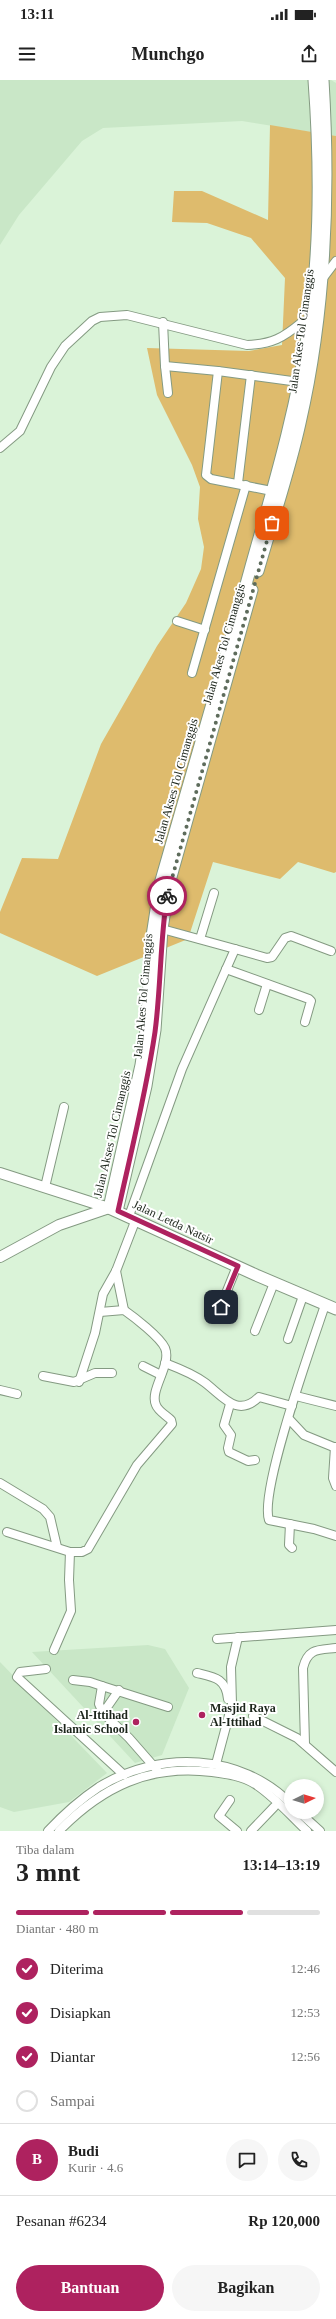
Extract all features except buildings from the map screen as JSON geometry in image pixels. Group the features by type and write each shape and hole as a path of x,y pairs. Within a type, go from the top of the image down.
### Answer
{"main road":[{"name":"Jalan Akses Tol Cimanggis","path":"113,1209 141,1065 146,1030 152,936 160,884 276,492 299,382 314,323 319,277 319,184 314,80"},
{"name":"Jalan Akes Tol Cimanggis","path":"319,277 327,187 322,80"},
{"name":"Jalan Akes Tol Cimanggis","path":"113,1209 147,1079 155,1030 162,929 169,884 276,492 300,424 314,323"},
{"name":"Jalan Letda Natsir","path":"113,1209 274,1283 336,1309"}],"street":[{"path":"319,277 336,261"},
{"path":"0,448 20,431 51,367 65,346 92,321 100,317 127,315 163,322 247,345 264,344 284,337 302,322 314,323"},
{"path":"163,322 164,366 168,393"},
{"path":"164,366 218,371 299,382"},
{"path":"218,371 206,475 211,479 276,492"},
{"path":"192,673 205,630 242,484 251,375"},
{"path":"177,621 205,630"},
{"path":"200,939 214,893"},
{"path":"162,929 272,958 285,938 291,936 331,951"},
{"path":"79,1382 100,1312 103,1294 116,1271 182,1070 235,949"},
{"path":"226,970 311,1001 304,1022"},
{"path":"259,1010 267,984"},
{"path":"46,1187 64,1107"},
{"path":"0,1173 113,1209"},
{"path":"0,1257 59,1225 113,1209"},
{"path":"216,1318 238,1266"},
{"path":"116,1271 124,1310"},
{"path":"255,1330 274,1283"},
{"path":"288,1339 303,1296"},
{"path":"325,1305 292,1406 275,1470 267,1512 269,1520 336,1536"},
{"path":"8,1532 70,1552 82,1552 88,1549 137,1465 170,1429 171,1420 157,1408 154,1400 165,1363 165,1348 142,1323 124,1310 100,1312"},
{"path":"165,1363 183,1370 204,1382 230,1404 241,1406 254,1402 259,1396 292,1406"},
{"path":"143,1366 161,1375"},
{"path":"43,1376 65,1382 79,1382 95,1373 112,1372"},
{"path":"0,1390 17,1394"},
{"path":"296,1396 336,1406"},
{"path":"230,1404 224,1425 231,1435 228,1448 229,1452 248,1461 255,1460"},
{"path":"289,1419 304,1435 335,1448 332,1478 336,1486"},
{"path":"0,1483 43,1508 50,1517 57,1547"},
{"path":"290,1524 288,1538 289,1545 292,1548"},
{"path":"54,1650 71,1611 69,1580 70,1552"},
{"path":"217,1639 336,1630"},
{"path":"213,1763 232,1704 231,1667 238,1637"},
{"path":"305,1744 303,1668 306,1656 313,1651 336,1648"},
{"path":"46,1669 20,1672 17,1677 124,1774"},
{"path":"196,1673 217,1677 223,1682 227,1690 226,1708 213,1763"},
{"path":"73,1680 90,1682 119,1690 168,1707"},
{"path":"102,1686 99,1704 103,1713 156,1769"},
{"path":"103,1713 119,1690"},
{"path":"253,1716 305,1744 336,1772"},
{"path":"48,1831 62,1817 98,1788 124,1774 156,1769 181,1762 213,1763 255,1777 284,1799"},
{"path":"59,1831 92,1801 112,1788 156,1769 195,1770 233,1774 254,1784 270,1795 307,1831"},
{"path":"230,1800 220,1816 237,1831"},
{"path":"251,1831 274,1807"},
{"path":"307,1819 320,1831"}],"shaded area":[{"path":"0,80 331,80 336,83 336,136 242,121 103,128 82,141 19,215 0,245"},
{"path":"270,125 336,136 336,872 334,873 298,862 280,879 213,862 188,939 97,976 0,933 0,912 22,858 58,859 101,744 157,646 186,603 201,569 204,547 198,519 200,487 192,465 157,395 147,348 249,351 282,345 285,278 251,238 207,223 172,222 174,191 202,191 268,220"},
{"name":"Al-Ittihad Islamic School","path":"148,1645 165,1649 189,1688 162,1755 135,1763 32,1652"},
{"path":"0,1662 107,1773 69,1802 14,1812 0,1807"}],"way so far":[{"path":"167,896 169,884 272,523"}],"place":[{"name":"Masjid Raya Al-Ittihad","path":"202,1715"},
{"name":"Al-Ittihad Islamic School","path":"136,1722"}],"route":[{"path":"167,896 162,929 155,1030 146,1086 118,1211 238,1266 221,1307"}]}
